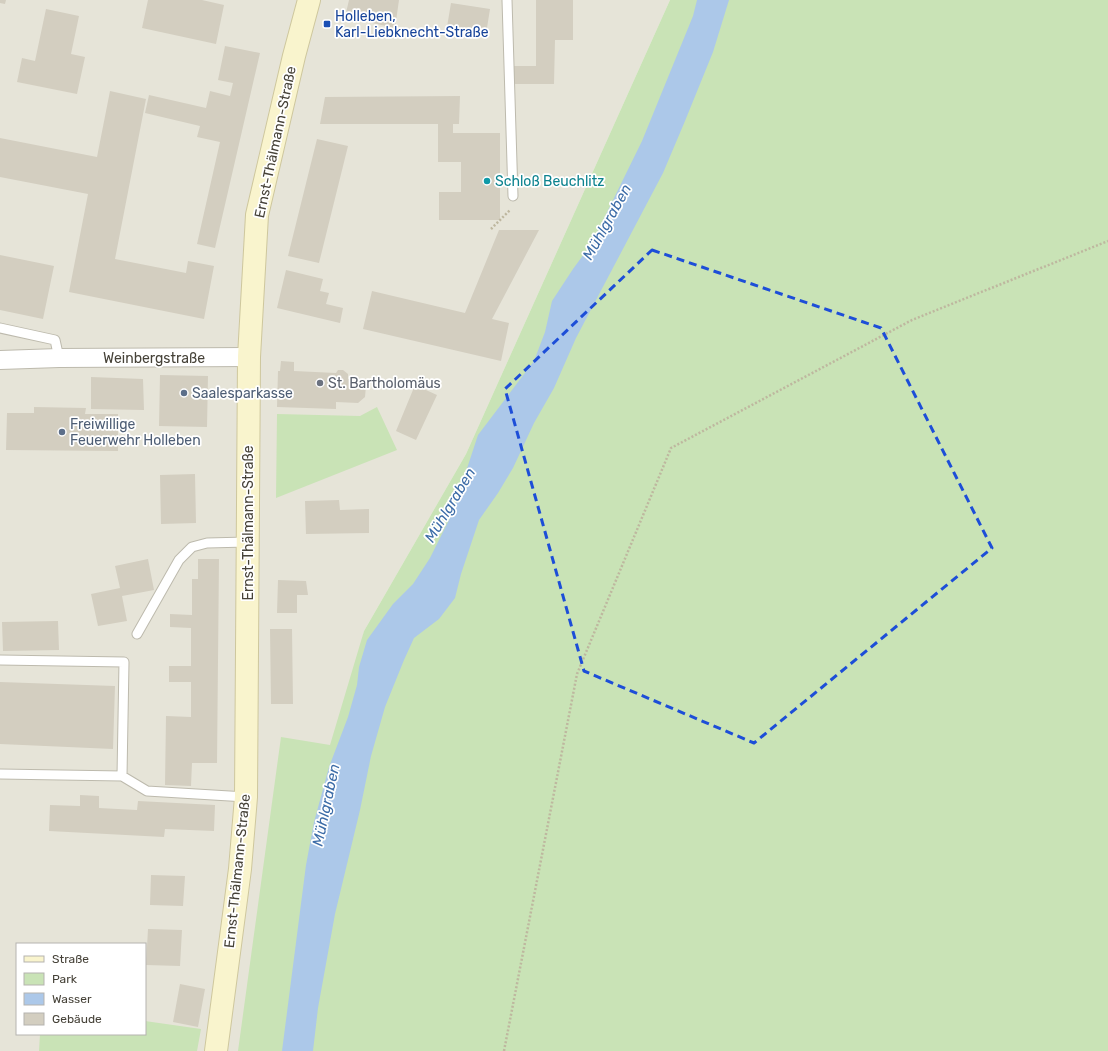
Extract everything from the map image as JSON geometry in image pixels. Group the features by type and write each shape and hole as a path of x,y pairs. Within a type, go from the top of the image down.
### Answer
{"main road":[{"name":"Ernst-Thälmann-Straße","path":"216,1051 240,868 246,797 249,357 257,214 294,56 309,0"}],"street":[{"name":"Weinbergstraße","path":"0,360 59,358 249,357"}],"lane":[{"path":"507,0 513,196"},
{"path":"0,328 55,340 59,358"},
{"path":"137,634 151,612 179,560 192,547 207,543 247,542"},
{"path":"0,660 124,662 122,776"},
{"path":"0,774 122,776 147,791 246,797"}],"path":[{"path":"491,229 512,208 513,196"},
{"path":"504,1051 577,674 671,448 912,320 1108,241"}],"highlighted area":[{"path":"652,250 881,328 992,548 754,743 584,671 505,389"}],"shaded area":[{"path":"0,0 670,0 466,454 364,631 277,1051 0,1051"}],"green space":[{"path":"670,0 1108,0 1108,1051 238,1051 281,737 330,745 364,631 466,454"},
{"path":"377,407 397,450 276,498 277,414 360,416"},
{"path":"146,1021 201,1029 197,1051 39,1051 40,1035 146,1035"}],"water":[{"name":"Mühlgraben","path":"697,0 729,0 713,52 663,173 576,338 554,388 534,423 513,468 479,520 461,574 455,598 439,619 414,638 404,660 385,707 371,756 360,810 335,914 318,1008 313,1051 282,1051 306,865 314,822 329,767 348,717 357,685 359,667 367,640 393,604 413,584 430,558 452,514 478,435 534,361 545,332 552,301 592,243 642,141 693,16"}],"building":[{"path":"0,0 6,0 5,4 0,3"},
{"path":"148,0 202,0 224,5 216,44 142,28"},
{"path":"349,0 399,0 395,28 345,17"},
{"path":"536,0 573,0 573,40 555,40 554,84 514,84 514,66 536,66"},
{"path":"451,3 490,9 486,34 447,27"},
{"path":"46,9 79,16 71,54 85,57 77,94 17,82 22,58 35,61"},
{"path":"225,46 260,53 215,248 197,244 220,142 197,137 200,126 145,113 149,95 206,108 210,91 230,96 233,83 218,80"},
{"path":"110,91 146,99 115,259 186,273 188,261 214,266 204,319 69,292 88,194 0,177 0,138 97,157"},
{"path":"460,96 459,124 453,124 453,133 500,133 500,220 439,220 439,192 461,192 461,162 438,162 438,124 320,124 325,97"},
{"path":"317,139 348,146 319,263 288,256"},
{"path":"499,230 539,230 492,319 509,323 501,361 363,329 372,291 465,313"},
{"path":"0,255 54,266 43,319 0,310"},
{"path":"286,270 323,279 320,291 329,293 326,304 343,308 340,323 277,308"},
{"name":"St. Bartholomäus","path":"281,361 294,362 294,371 336,373 338,370 343,370 348,374 348,379 359,380 366,386 365,397 358,403 336,402 336,409 277,407 278,371 280,371"},
{"path":"160,375 208,376 207,427 159,426"},
{"path":"91,377 143,379 144,410 91,409"},
{"path":"415,385 437,395 416,440 396,431"},
{"name":"Freiwillige Feuerwehr Holleben","path":"34,407 86,408 85,414 118,414 118,451 6,450 7,413 34,413"},
{"path":"195,474 196,523 161,524 160,475"},
{"path":"339,500 340,510 369,509 369,533 306,534 305,501"},
{"path":"148,559 154,590 122,596 127,621 98,626 91,594 120,588 115,566"},
{"path":"198,559 219,559 217,763 192,763 191,786 165,785 166,716 191,717 191,682 169,682 169,666 191,666 191,628 170,627 170,614 192,615 192,579 198,579"},
{"path":"278,580 306,581 308,595 297,595 297,613 277,613"},
{"path":"58,621 59,650 3,651 2,622"},
{"path":"270,629 292,629 293,704 271,704"},
{"path":"0,682 115,686 113,749 0,744"},
{"path":"80,795 99,796 99,808 137,810 138,801 215,805 214,831 165,829 164,837 49,831 50,805 80,806"},
{"path":"151,875 185,876 183,906 150,905"},
{"path":"148,929 182,930 180,966 146,965"},
{"path":"180,984 205,989 198,1027 173,1022"}],"place":[{"name":"Holleben, Karl-Liebknecht-Straße","path":"327,24"},
{"name":"Schloß Beuchlitz","path":"487,181"},
{"name":"St. Bartholomäus","path":"320,383"},
{"name":"Saalesparkasse","path":"184,393"},
{"name":"Freiwillige Feuerwehr Holleben","path":"62,432"}]}
